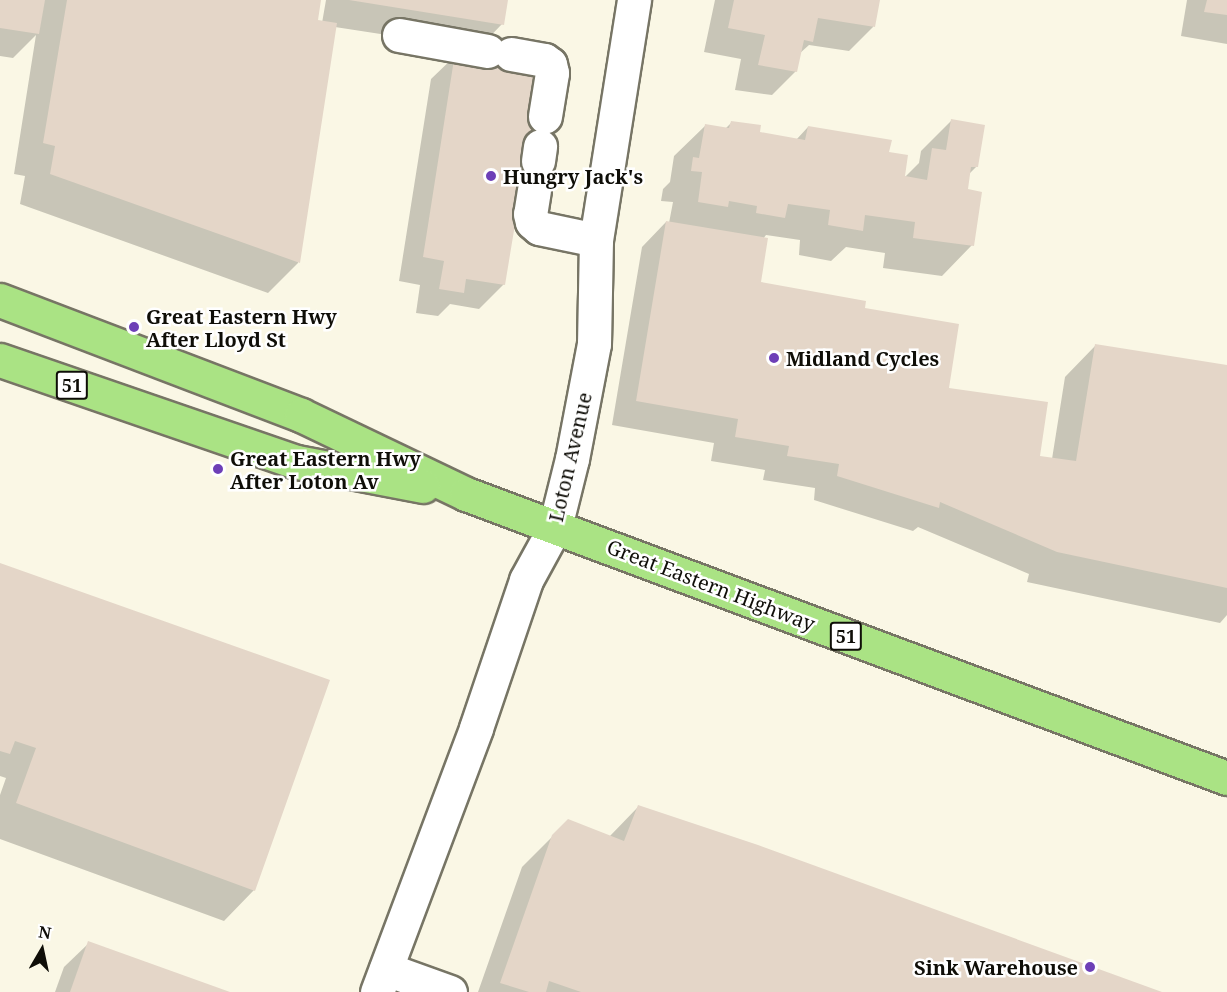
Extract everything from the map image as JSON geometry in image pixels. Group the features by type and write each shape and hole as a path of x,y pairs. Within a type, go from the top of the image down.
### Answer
{"highway":[{"name":"Great Eastern Highway","path":"0,300 302,415 466,494 1227,777"},
{"name":"Great Eastern Highway","path":"0,360 297,462 466,494"}],"street":[{"name":"Loton Avenue","path":"382,980 476,728 526,580 555,527 574,449 594,344 596,240 634,0"},
{"path":"399,35 544,60 550,64 552,73 530,214 532,222 548,232 596,240"},
{"path":"382,980 450,992"}],"building":[{"path":"0,0 45,0 39,34 0,28"},
{"path":"67,0 321,0 318,20 337,23 300,263 50,174 55,146 43,143"},
{"path":"349,0 508,0 504,25"},
{"path":"734,0 880,0 875,27 818,18 813,42 804,40 797,72 758,65 765,35 728,28"},
{"path":"1207,0 1227,0 1227,15 1204,12"},
{"name":"Hungry Jack's","path":"455,53 546,70 554,117 544,192 521,188 505,285 466,279 464,293 439,289 444,261 423,257"},
{"path":"951,119 985,125 978,167 971,167 968,189 982,192 974,246 913,238 915,222 865,215 863,231 828,225 830,210 788,204 785,218 756,213 757,206 729,201 728,207 698,202 702,172 691,171 693,157 699,158 705,124 729,128 731,121 761,125 760,132 805,140 808,126 892,140 889,152 908,155 905,176 927,180 932,148 946,150"},
{"path":"666,221 768,238 761,282 866,301 865,308 959,324 949,388 1048,402 1040,456 1076,461 1095,344 1227,365 1227,588 1057,552 940,502 939,508 837,476 839,464 787,456 789,446 735,437 738,419 636,401"},
{"path":"0,563 330,680 255,891 16,803 36,748 15,741 10,754 0,751"},
{"path":"638,805 758,845 1162,992 581,992 549,981 546,992 529,992 500,983 552,835 568,819 624,841"},
{"path":"88,941 230,992 70,992"}],"place":[{"name":"Hungry Jack's","path":"491,176"},
{"name":"Great Eastern Hwy After Lloyd St","path":"134,327"},
{"name":"Midland Cycles","path":"774,358"},
{"name":"Great Eastern Hwy After Loton Av","path":"218,469"},
{"name":"Sink Warehouse","path":"1090,967"}]}
